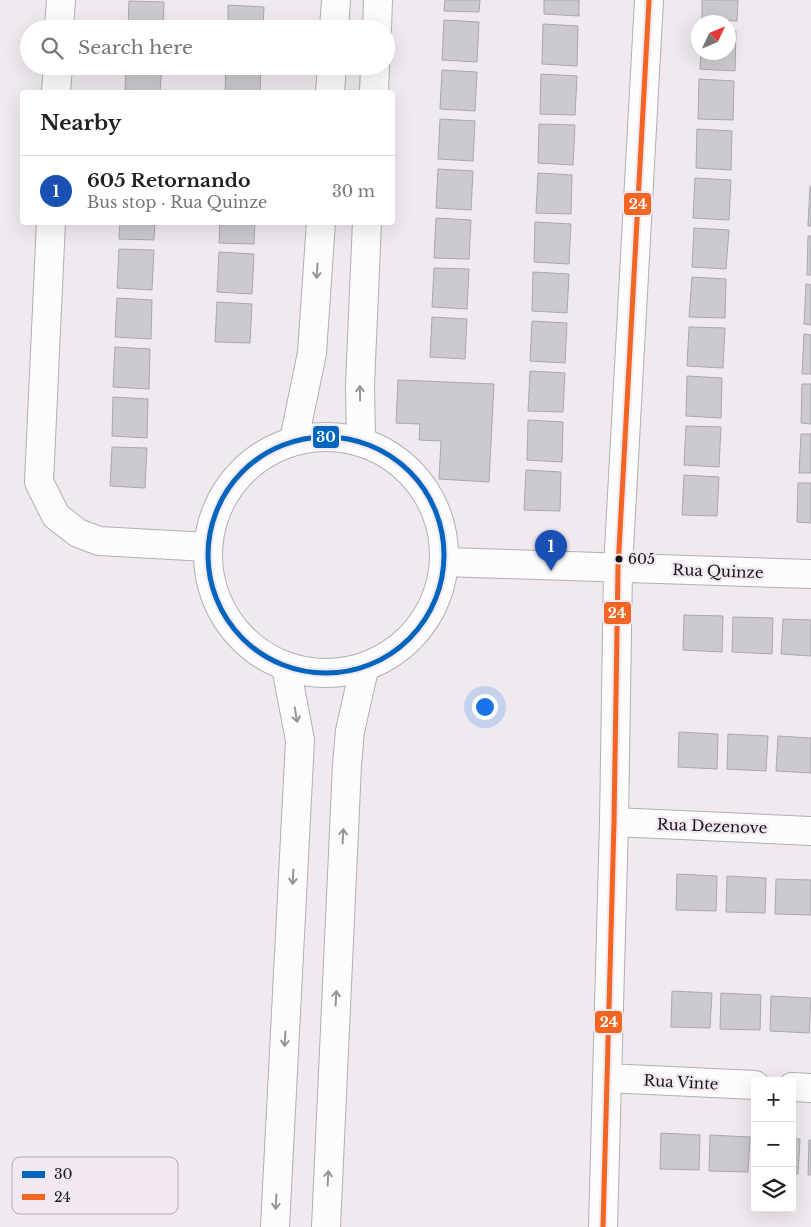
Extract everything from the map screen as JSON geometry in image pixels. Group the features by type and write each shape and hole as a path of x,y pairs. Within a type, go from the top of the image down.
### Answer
{"street":[{"path":"60,20 61,0"},
{"path":"335,20 336,0"},
{"path":"377,20 378,0"},
{"path":"603,1227 614,822 618,568 649,0"},
{"path":"56,90 57,75"},
{"path":"330,90 331,75"},
{"path":"374,90 375,75"},
{"path":"51,225 39,482 56,516 78,533 99,541 207,547"},
{"path":"294,440 312,353 321,225"},
{"path":"361,442 360,385 367,225"},
{"path":"320,436 361,442 397,460 424,488 441,523 445,562 438,596 422,626 398,650 364,668 325,675 286,667 254,648 226,619 211,585 207,547 214,515 229,485 252,462 294,440 320,436"},
{"name":"Rua Quinze","path":"445,562 811,574"},
{"path":"275,1227 300,740 286,667"},
{"path":"326,1227 346,765 350,731 364,668"},
{"name":"Rua Dezenove","path":"614,822 811,831"},
{"name":"Rua Vinte","path":"608,1078 751,1085"},
{"path":"796,1087 811,1088"}],"building":[{"path":"445,0 480,0 479,12 444,11"},
{"path":"544,0 579,0 579,16 544,14"},
{"path":"702,0 738,0 737,21 736,15 702,15"},
{"path":"129,1 164,2 163,20 128,20"},
{"path":"228,5 264,7 263,20 228,20"},
{"path":"444,20 479,22 477,62 442,60"},
{"path":"543,24 578,26 577,66 542,64"},
{"path":"701,60 735,60 735,71 700,69"},
{"path":"442,70 477,72 475,111 440,109"},
{"path":"541,74 577,76 575,115 540,114"},
{"path":"126,75 161,75 160,90 125,90"},
{"path":"226,75 261,75 260,90 225,90"},
{"path":"699,79 734,81 733,120 698,119"},
{"path":"440,119 475,121 473,161 438,159"},
{"path":"539,124 575,125 573,165 538,163"},
{"path":"697,129 732,131 731,170 696,168"},
{"path":"438,169 473,171 471,210 436,208"},
{"path":"538,173 572,175 571,214 536,213"},
{"path":"695,178 731,180 729,220 693,218"},
{"path":"810,186 811,226 808,226"},
{"path":"436,218 471,220 469,259 434,258"},
{"path":"535,222 571,224 569,264 534,262"},
{"path":"120,225 155,225 154,240 119,239"},
{"path":"220,225 255,225 254,244 219,243"},
{"path":"694,228 729,230 726,269 692,267"},
{"path":"808,236 811,236 811,275 807,275"},
{"path":"119,249 154,250 152,290 117,288"},
{"path":"219,252 254,254 252,294 217,292"},
{"path":"434,268 469,269 467,309 432,307"},
{"path":"533,272 569,274 567,313 532,311"},
{"path":"692,277 726,279 725,318 689,317"},
{"path":"806,284 811,285 811,325 804,324"},
{"path":"117,298 152,300 151,339 115,337"},
{"path":"217,302 252,304 250,343 215,342"},
{"path":"432,317 467,319 465,359 430,357"},
{"path":"532,321 567,323 565,363 530,361"},
{"path":"689,327 725,328 723,368 687,366"},
{"path":"804,334 811,335 811,374 802,374"},
{"path":"115,347 150,349 149,389 113,387"},
{"path":"530,371 565,373 563,412 528,411"},
{"path":"687,376 722,378 721,418 686,416"},
{"path":"398,380 494,384 489,482 439,479 441,441 419,440 420,424 396,423"},
{"path":"802,384 811,384 811,424 801,423"},
{"path":"113,397 148,399 147,438 112,436"},
{"path":"528,420 563,422 562,462 527,460"},
{"path":"686,426 721,427 719,467 684,465"},
{"path":"801,434 811,434 811,473 799,473"},
{"path":"112,447 147,448 145,488 110,486"},
{"path":"526,470 561,472 560,511 524,510"},
{"path":"684,475 719,477 717,516 682,515"},
{"path":"798,483 811,483 811,523 797,522"},
{"path":"684,615 723,616 722,652 683,650"},
{"path":"733,617 773,618 772,654 732,652"},
{"path":"783,619 811,620 811,656 781,654"},
{"path":"679,732 718,734 717,769 678,767"},
{"path":"728,734 768,736 766,771 727,769"},
{"path":"778,736 811,738 811,773 776,771"},
{"path":"677,874 717,876 716,911 676,910"},
{"path":"727,876 766,878 765,913 726,912"},
{"path":"776,879 811,880 811,915 775,914"},
{"path":"672,991 712,993 710,1028 671,1027"},
{"path":"721,993 761,995 760,1030 720,1029"},
{"path":"771,996 811,998 809,1033 770,1031"},
{"path":"661,1133 700,1135 699,1170 660,1169"},
{"path":"710,1135 750,1137 748,1172 709,1171"},
{"path":"796,1139 800,1139 798,1174 796,1174"},
{"path":"809,1140 811,1140 811,1175 808,1175"}],"transit line":[{"name":"24","path":"603,1227 614,822 618,568 649,0"},
{"name":"30","path":"326,437 349,439 382,451 401,464 417,480 430,499 439,521 444,555 442,578 430,611 417,630 401,646 382,659 360,668 326,673 303,671 270,659 251,646 235,630 222,611 213,589 208,555 210,532 222,499 235,480 251,464 270,451 292,442 326,437"}],"place":[{"name":"605","path":"619,559"},
{"name":"605 Retornando","path":"551,571"}]}
